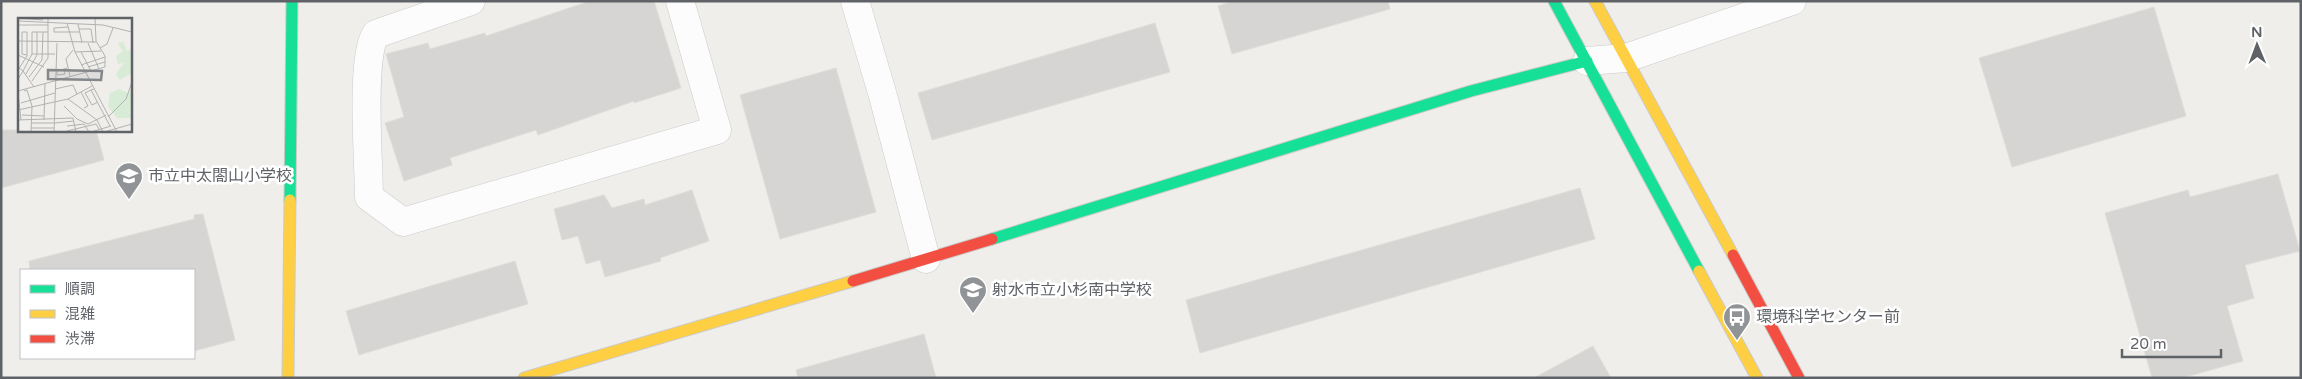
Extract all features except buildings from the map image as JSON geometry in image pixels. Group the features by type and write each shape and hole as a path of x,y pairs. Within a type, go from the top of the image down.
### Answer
{"street":[{"path":"288,378 292,1"},
{"path":"471,1 376,34 372,39 367,75 369,197 402,222 717,130 680,1"},
{"path":"855,1 883,96 926,259"},
{"path":"1554,1 1757,378"},
{"path":"1595,1 1799,378"},
{"path":"524,378 926,259 1471,90 1587,61 1626,58 1792,1"}],"traffic: fast":[{"path":"290,200 292,1"},
{"path":"1554,1 1699,271"},
{"path":"992,239 1471,91 1587,61"}],"traffic: slow":[{"path":"1595,1 1733,255"},
{"path":"288,378 290,200"},
{"path":"1699,271 1757,378"},
{"path":"524,378 853,281"}],"traffic: jam":[{"path":"853,281 992,239"},
{"path":"1733,255 1799,378"}],"place":[{"name":"市立中太閤山小学校","path":"129,200"},
{"name":"射水市立小杉南中学校","path":"973,314"},
{"name":"環境科学センター前","path":"1737,341"}]}
